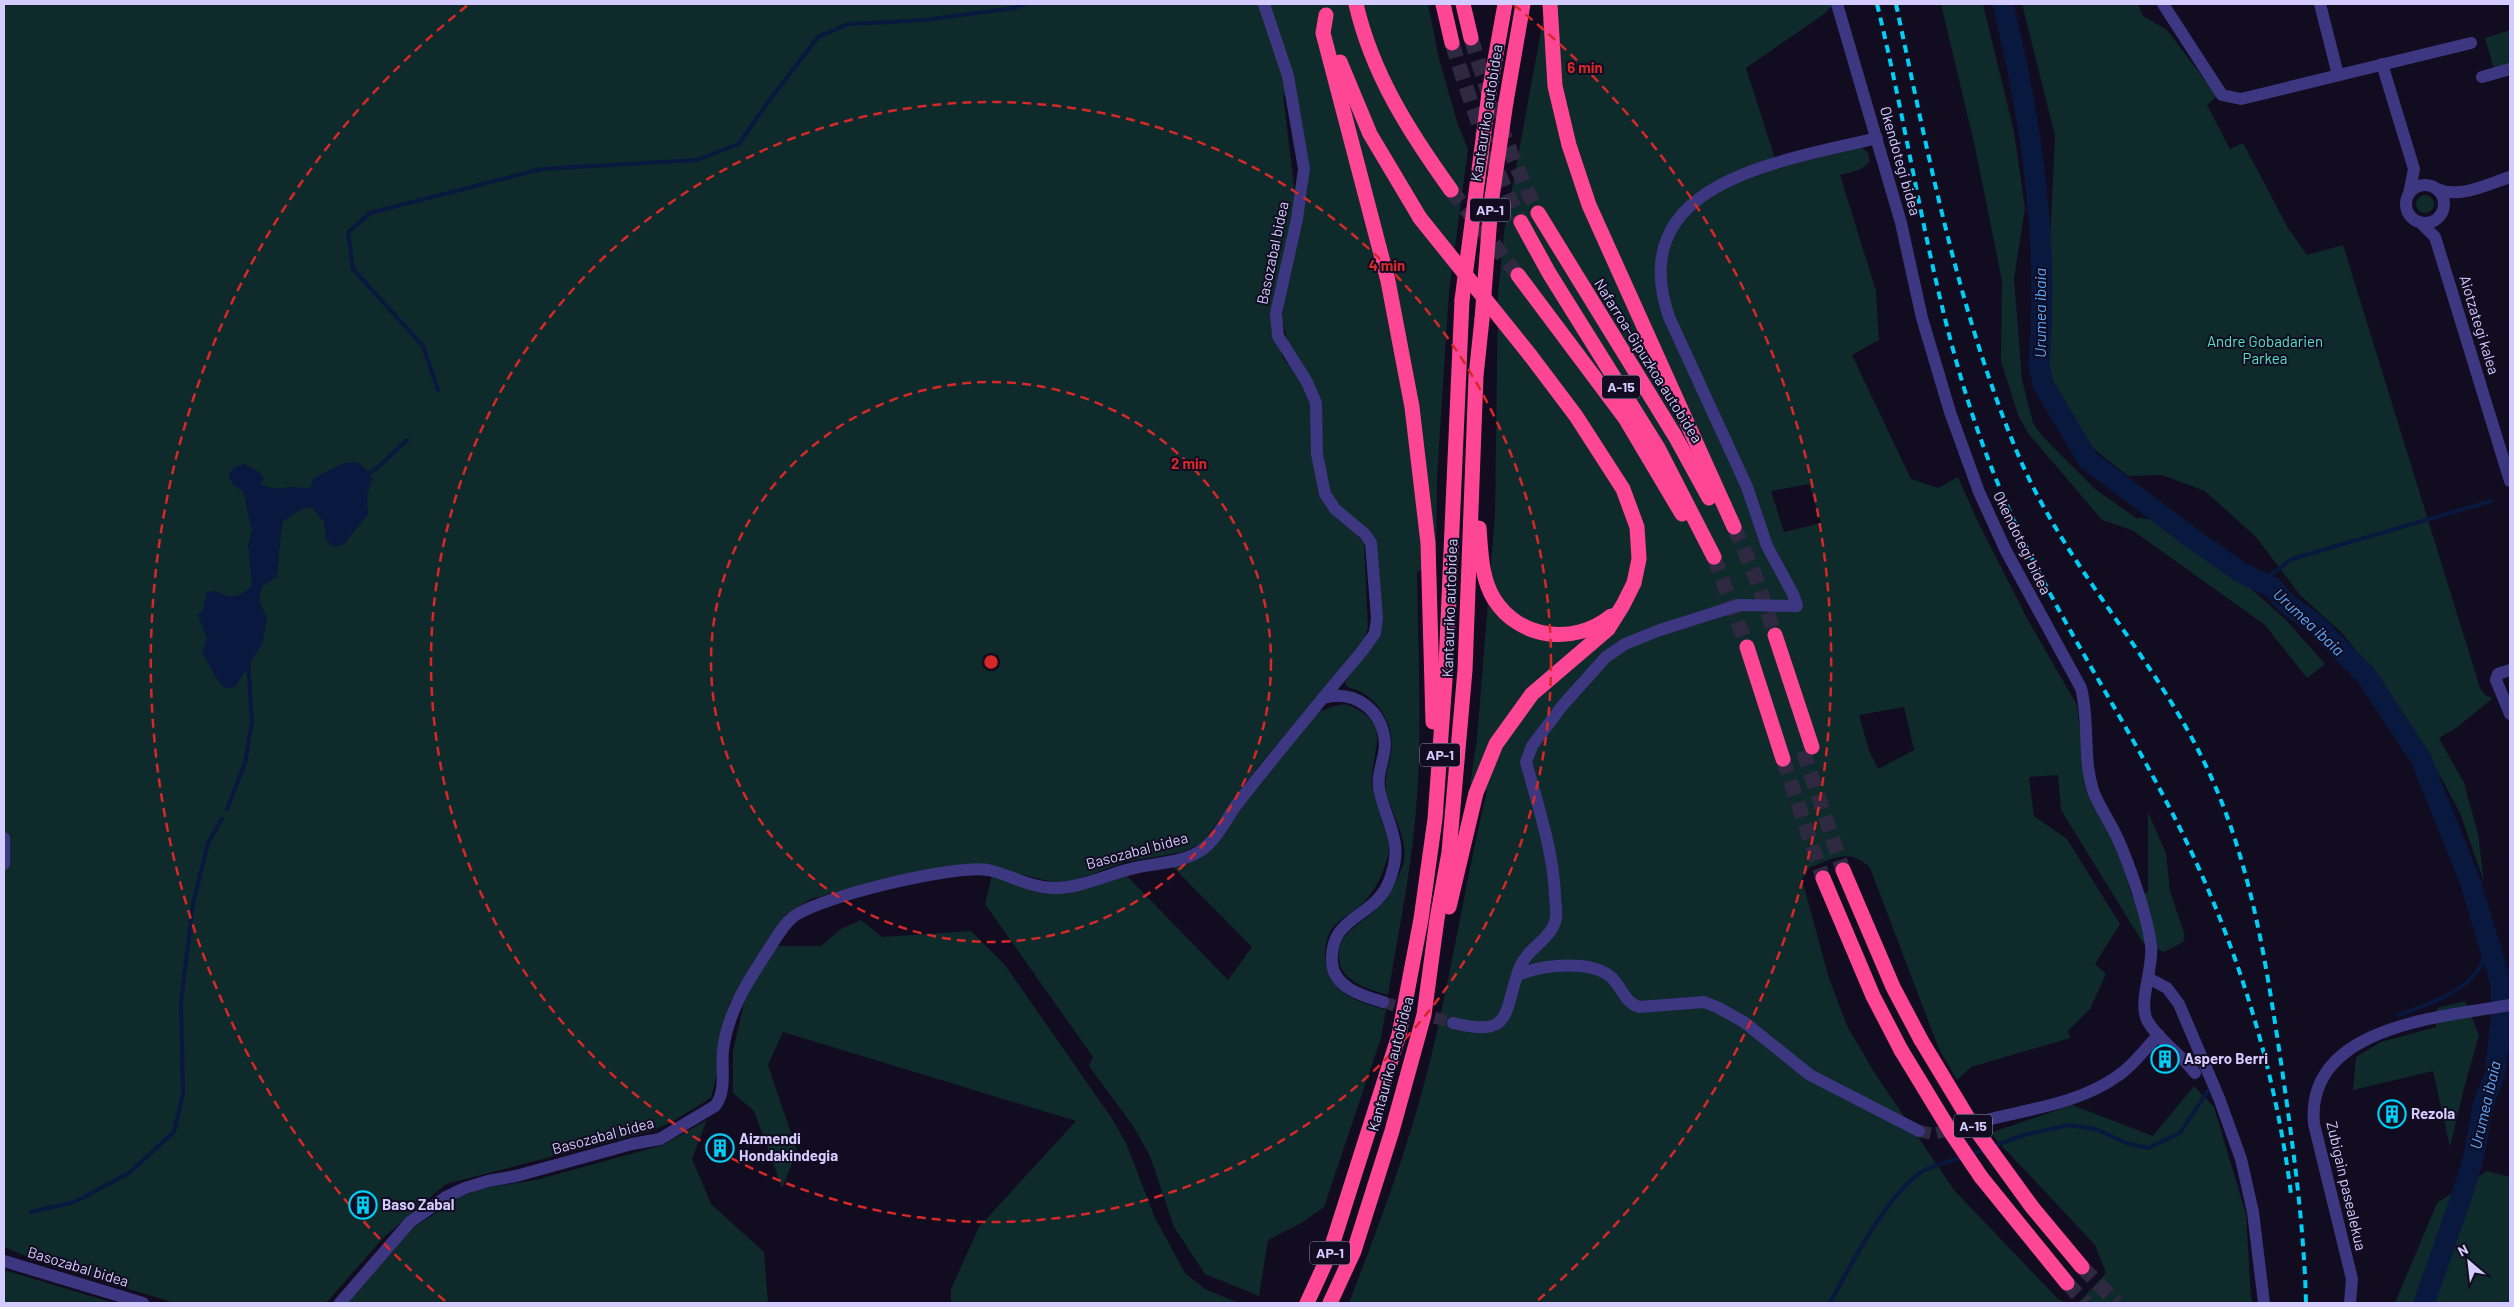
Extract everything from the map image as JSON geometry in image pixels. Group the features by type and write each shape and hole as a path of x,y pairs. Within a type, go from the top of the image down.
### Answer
{"highway":[{"path":"1356,4 1369,47 1392,99 1419,146 1451,190"},
{"path":"1443,4 1452,43"},
{"path":"1463,4 1471,38"},
{"name":"Kantauriko autobidea","path":"1307,1303 1329,1255 1398,1035 1420,919 1436,819 1446,656 1462,300 1489,93 1505,4"},
{"name":"Kantauriko autobidea","path":"1330,1303 1354,1251 1392,1131 1424,1015 1437,919 1450,852 1466,670 1476,376 1491,204 1523,4"},
{"name":"Nafarroa-Gipuzkoa autobidea","path":"1538,213 1730,528 1588,205 1569,145 1555,86 1550,4"},
{"path":"1325,10 1344,75 1370,134 1420,218 1530,355 1576,416 1623,488 1637,527 1639,559 1634,582 1623,605 1608,629 1532,694 1496,744 1476,793 1424,1015"},
{"path":"1325,10 1324,33 1388,281 1412,407 1428,543 1436,819"},
{"name":"A-15","path":"1518,274 1625,418 1692,530 1714,557 1658,448 1550,273 1522,222"},
{"path":"1474,447 1482,568 1493,598 1510,618 1532,630 1552,634 1572,634 1603,622 1623,605"},
{"path":"1771,637 1807,749"},
{"path":"1747,647 1782,759"},
{"name":"A-15","path":"1848,868 1869,935 1921,1040 1971,1123 2032,1208 2082,1267"},
{"name":"A-15","path":"1823,878 1869,987 1901,1050 1938,1112 1981,1177 2067,1283"}],"street":[{"name":"Basozabal bidea","path":"340,1303 410,1222 446,1197 465,1188 488,1181 562,1164 632,1144 660,1139 715,1106 721,1099 723,1050 732,1012 749,979 781,931 792,917 806,909 844,896 930,876 986,870 1036,886 1055,888 1073,886 1125,869 1186,858 1203,849 1211,841 1238,802 1375,633 1376,594 1372,543 1365,534 1335,509 1325,494 1320,478 1317,454 1316,404 1307,382 1278,336 1276,313 1297,219 1304,169 1288,76 1264,4"},
{"name":"Okendotegi bidea","path":"1837,4 1901,223 1922,318 1950,412 1979,492 2029,596 2082,688 2086,708 2087,754 2091,782 2117,838 2140,905 2151,946 2145,1013 2150,1025 2186,1059 2195,1073"},
{"path":"2163,4 2225,97 2241,99 2471,42"},
{"path":"2320,4 2338,75"},
{"path":"2382,64 2414,169 2407,199 2407,210 2410,215 2420,222 2431,222 2450,199 2460,192"},
{"path":"2482,77 2510,69"},
{"path":"1453,1023 1484,1028 1497,1026 1505,1017 1518,975 1528,953 1546,937 1556,917 1554,870 1526,762 1532,746 1542,732 1606,658 1625,644 1660,630 1739,605 1797,606 1793,594 1767,546 1747,487 1679,341 1663,299 1663,248 1670,230 1696,199 1738,175 1776,162 1877,138"},
{"path":"2414,169 2444,200 2435,237"},
{"path":"2409,194 2418,186 2433,187 2448,192 2460,192 2510,177"},
{"name":"Aiotzategi kalea","path":"2420,222 2435,237 2510,481"},
{"path":"2510,670 2498,674 2496,680 2510,714"},
{"path":"1323,698 1332,695 1351,696 1367,704 1382,727 1385,745 1378,776 1380,792 1390,819 1397,850 1387,885 1380,895 1367,908 1339,929 1333,942 1332,966 1336,977 1347,988 1362,996 1383,1002"},
{"path":"4,838 4,864"},
{"path":"1518,975 1546,966 1594,968 1610,977 1633,1005 1639,1008 1704,1002 1744,1022 1810,1075 1919,1131"},
{"path":"2148,978 2167,988 2179,1004 2231,1127 2243,1166 2253,1212 2264,1303"},
{"name":"Zubigain pasealekua","path":"2350,1303 2352,1278 2314,1124 2314,1099 2318,1084 2337,1058 2352,1047 2389,1030 2423,1021 2510,1004"},
{"path":"1986,1120 2066,1100 2094,1090 2119,1075 2160,1035"},
{"name":"Basozabal bidea","path":"4,1261 143,1303"}],"green space":[{"path":"4,4 1428,4 1439,59 1458,125 1468,149 1449,292 1437,477 1436,564 1417,572 1419,712 1417,796 1409,871 1388,995 1354,982 1342,970 1339,962 1340,945 1343,939 1375,910 1387,895 1400,874 1404,859 1403,839 1386,791 1386,776 1392,742 1387,721 1375,703 1357,690 1347,687 1345,682 1377,637 1373,543 1317,481 1349,526 1364,543 1368,628 1362,643 1258,767 1202,843 1183,852 1125,862 1076,880 1057,883 982,865 889,878 811,899 786,914 729,1004 717,1051 717,1074 711,1098 670,1123 651,1131 446,1184 384,1237 326,1303 175,1303 40,1262 4,1247","holes":["1294,94 1301,129 1308,189 1287,278 1282,319 1295,373 1283,358 1271,327 1296,201 1283,95"]},
{"path":"1546,4 1830,4 1831,7 1824,14 1746,68 1778,168 1858,147 1868,154 1869,163 1859,170 1840,175 1876,291 1879,340 1852,355 1911,479 1938,488 1958,477 1977,520 2028,620 2077,705 2083,755 2115,840 2132,896 2148,892 2148,812 2166,853 2170,891 2185,936 2183,942 2164,952 2143,943 2061,810 2058,775 2029,777 2034,816 2067,839 2120,924 2095,964 2106,974 2090,1009 2068,1031 2070,1038 1971,1067 1957,1080 1939,1049 1870,868 1855,858 1841,857 1809,868 1802,879 1828,975 1847,1026 1874,1072 1954,1190 2058,1299 2067,1303 1351,1303 1350,1300 1408,1139 1427,1073 1487,791 1470,785 1477,738 1495,514 1498,295 1504,232","holes":["1809,484 1821,523 1784,532 1771,491","1904,707 1914,750 1878,769 1869,750 1859,715"]},
{"path":"1941,4 1983,4 2014,132 2025,208 2014,279 2022,380 2033,423 2043,437 2095,489 2136,518 2161,520 2238,577 2286,620 2325,664 2307,678 2265,625 2132,530 2102,520 2028,433 2018,415 2001,361 2002,281 1975,147"},
{"name":"Andre Gobadarien Parkea","path":"2022,4 2138,4 2143,16 2167,30 2217,96 2207,105 2230,149 2243,143 2288,228 2307,255 2343,245 2480,688 2485,695 2493,698 2456,728 2439,738 2464,783 2478,834 2484,882 2460,813 2443,781 2389,692 2343,634 2300,595 2256,537 2205,491 2162,475 2128,476 2094,449 2047,384 2045,351 2055,136"},
{"path":"2510,30 2510,72 2496,76 2485,38"},
{"path":"2425,195 2431,198 2434,204 2431,210 2425,213 2419,210 2416,204 2419,198"},
{"path":"1345,704 1359,710 1374,724 1377,740 1372,785 1386,826 1389,847 1383,870 1372,893 1360,906 1339,921 1330,932 1325,948 1326,967 1330,978 1344,993 1363,1003 1386,1010 1381,1038 1324,1207 1303,1222 1268,1240 1259,1296 1205,1274 1174,1227 1150,1156 1133,1126 1089,1066 1093,1057 985,904 992,875 1035,889 1125,874 1228,980 1252,947 1171,865 1196,859 1314,714"},
{"path":"861,920 882,937 971,931 1005,965 1113,1120 1126,1143 1155,1218 1185,1273 1205,1289 1239,1303 951,1303 951,1289 979,1227 1076,1121 783,1032 768,1065 797,1151 782,1188 754,1111 733,1093 733,1051 747,990 777,946 821,946 841,929"},
{"path":"2465,1001 2479,1035 2450,1147 2433,1071 2353,1090 2356,1057 2381,1042 2436,1027 2437,1008"},
{"path":"2194,1086 2214,1107 2246,1214 2251,1298 2254,1303 2078,1303 2106,1273 2095,1245 1990,1133 2072,1105 2153,1136"},
{"path":"707,1120 692,1159 711,1204 764,1252 768,1303 347,1303 410,1230 460,1197 484,1188 536,1180 663,1145"},
{"path":"2487,1171 2510,1177 2510,1303 2395,1303 2437,1203"},
{"path":"4,1270 114,1303 4,1303"}],"water":[{"path":"357,462 367,470 372,479 367,495 368,514 344,544 333,547 326,539 324,522 313,508 303,508 282,522 277,576 262,587 259,601 267,618 262,644 235,687 225,688 202,653 207,638 198,615 203,610 207,592 216,591 226,596 235,596 252,586 248,544 252,530 243,491 233,485 229,476 233,468 244,464 258,471 264,478 261,484 268,487 310,488 314,478 344,463"}],"waterway":[{"path":"438,390 423,346 353,269 348,233 370,213 541,169 697,160 739,144 765,106 818,37 848,24 925,20 1014,8 1025,4"},
{"name":"Urumea ibaia","path":"2003,4 2022,93 2036,182 2042,272 2039,364 2043,384 2088,460 2242,573 2272,587 2287,604 2314,623 2366,675 2421,759 2470,881 2501,984 2501,1020 2495,1074 2483,1105 2474,1155 2424,1303"},
{"path":"365,475 375,470 407,440"},
{"path":"2261,582 2292,559 2491,501"},
{"path":"227,809 245,763 252,722 248,660"},
{"path":"31,1212 75,1202 129,1173 174,1132 183,1094 181,1002 193,904 208,843 222,819"},
{"path":"2398,1015 2444,997 2466,983 2481,965 2489,939"},
{"path":"1993,1146 2024,1135 2068,1125 2096,1129 2126,1143 2148,1148 2180,1133 2208,1091"},
{"path":"1969,1155 1986,1149"},
{"path":"1830,1303 1871,1231 1897,1195 1923,1171 1963,1157"}],"tunnel":[{"path":"1471,38 1501,127 1538,213"},
{"path":"1452,43 1483,134 1521,222"},
{"path":"1451,190 1518,275"},
{"path":"1734,527 1755,575 1775,635"},
{"path":"1714,557 1747,647"},
{"path":"1803,751 1843,870"},
{"path":"1783,759 1823,878"},
{"path":"1383,1002 1453,1023"},
{"path":"1919,1131 1934,1134 1981,1121"},
{"path":"2082,1267 2117,1303"},
{"path":"2067,1283 2086,1303"}],"railway":[{"path":"1877,4 1943,312 1978,432 2001,491 2038,571 2166,801 2210,894 2246,992 2261,1042 2273,1092 2291,1194"},
{"path":"1896,4 1946,231 1961,287 1996,398 2017,452 2035,491 2056,528 2078,564 2150,669 2194,742 2213,781 2242,861 2269,984 2282,1069 2294,1156 2306,1303"}],"place":[{"name":"Aspero Berri","path":"2165,1059"},
{"name":"Rezola","path":"2392,1114"},
{"name":"Aizmendi Hondakindegia","path":"720,1148"},
{"name":"Baso Zabal","path":"363,1205"}]}
